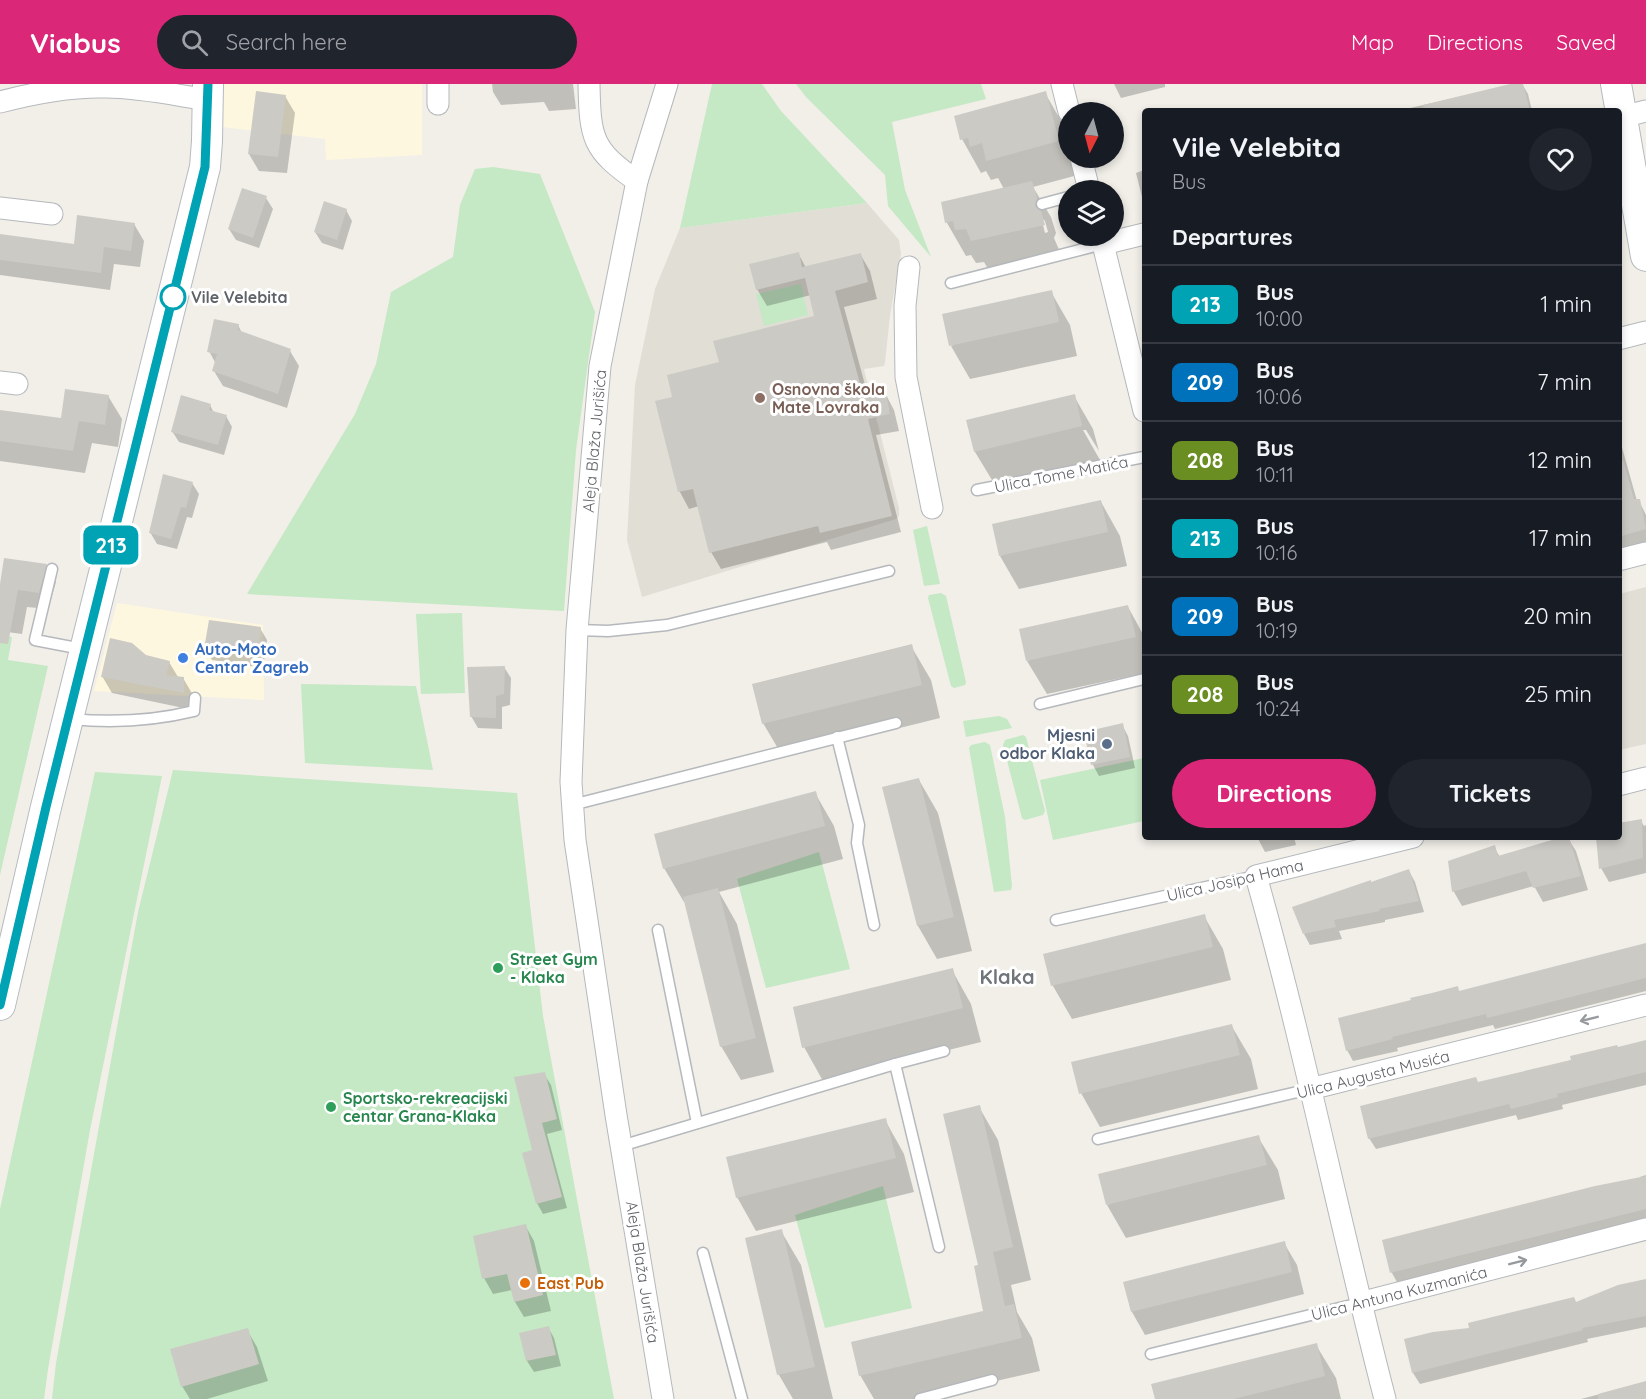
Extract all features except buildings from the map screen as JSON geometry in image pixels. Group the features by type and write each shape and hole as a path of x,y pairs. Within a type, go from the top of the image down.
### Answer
{"main road":[{"path":"1616,84 1629,116 1646,256"},
{"path":"0,1005 68,718 205,167 208,92"}],"street":[{"path":"589,84 590,118 597,145 614,164 637,181"},
{"name":"Aleja Blaža Jurišića","path":"663,1399 621,1146 572,805 577,630 600,366 637,181 667,84"},
{"path":"1062,84 1066,102"},
{"path":"0,102 76,86 208,92"},
{"path":"0,208 51,214"},
{"path":"1124,237 1142,234"},
{"path":"1103,246 1142,403"},
{"path":"909,267 905,306 906,376 932,508"},
{"path":"1622,338 1646,332"},
{"path":"1622,559 1646,553"},
{"path":"1622,784 1646,778"},
{"name":"Ulica Josipa Hama","path":"1256,876 1401,840"},
{"path":"1256,876 1310,1089 1360,1303 1386,1399"},
{"name":"Ulica Augusta Musića","path":"1310,1089 1646,1005"},
{"name":"Ulica Antuna Kuzmanića","path":"1360,1303 1646,1230"}],"lane":[{"path":"1042,204 1058,200"},
{"path":"951,283 1081,246"},
{"name":"Ulica Tome Matića","path":"977,490 1142,457"},
{"path":"52,569 35,640 85,650"},
{"path":"577,630 608,631 667,625 889,571"},
{"path":"1040,704 1142,680"},
{"path":"68,718 121,722 164,718 194,711 195,698"},
{"path":"572,805 896,723"},
{"path":"837,737 859,825 856,843 874,925"},
{"name":"Ulica Josipa Hama","path":"1056,920 1256,876"},
{"path":"658,930 697,1123"},
{"path":"621,1146 896,1064 944,1052"},
{"path":"896,1064 939,1247"},
{"name":"Ulica Augusta Musića","path":"1098,1139 1310,1089"},
{"path":"703,1253 742,1399"},
{"name":"Ulica Antuna Kuzmanića","path":"1151,1354 1360,1303"},
{"path":"920,1399 958,1394 992,1380"}],"shaded area":[{"path":"224,84 422,84 422,155 326,160 325,139 222,127"},
{"name":"Osnovna škola Mate Lovraka","path":"867,203 899,240 901,254 890,315 885,363 884,366 864,369 870,394 886,391 890,414 876,417 899,508 899,516 896,519 642,597 627,540 635,385 655,289 680,228"},
{"path":"1646,587 1646,744 1622,749 1622,593"},
{"name":"Auto-Moto Centar Zagreb","path":"117,603 263,625 264,700 94,691"}],"green space":[{"path":"712,84 762,84 781,111 867,203 680,228"},
{"path":"796,84 981,84 986,99 892,122 905,190 931,257 888,206 885,175 806,97"},
{"path":"493,167 540,174 595,312 576,450 564,611 247,594 355,414 376,364 391,292 453,257 460,205 475,169"},
{"path":"801,284 808,315 764,326 756,294"},
{"path":"927,526 940,584 924,586 913,530"},
{"path":"941,593 946,596 966,682 965,685 954,688 951,686 928,598 929,595"},
{"path":"462,613 465,693 421,694 416,614"},
{"path":"0,635 12,637 8,660 48,666 0,875"},
{"path":"301,684 416,686 433,770 305,763"},
{"path":"999,716 1007,719 1012,728 966,737 963,721"},
{"path":"1023,735 1026,737 1045,811 1043,815 1025,820 1022,818 1003,745 1005,740"},
{"path":"985,742 990,745 1005,817 1012,886 1011,890 994,892 969,748 971,745"},
{"path":"1142,758 1142,821 1053,840 1040,780"},
{"name":"Sportsko-rekreacijski centar Grana-Klaka","path":"173,770 517,793 543,1016 614,1399 52,1399 56,1363 138,912"},
{"path":"95,772 162,776 90,1130 44,1399 0,1399 0,1209"},
{"path":"819,852 850,969 766,988 737,879"},
{"path":"883,1186 912,1308 825,1328 795,1215"}],"bus line":[{"name":"213","path":"0,1005 46,807 205,167 208,84"}],"place":[{"name":"Vile Velebita","path":"173,297"},
{"name":"Osnovna škola Mate Lovraka","path":"760,398"},
{"name":"Auto-Moto Centar Zagreb","path":"183,658"},
{"name":"Mjesni odbor Klaka","path":"1107,744"},
{"name":"Street Gym - Klaka","path":"498,968"},
{"name":"Sportsko-rekreacijski centar Grana-Klaka","path":"331,1107"},
{"name":"East Pub","path":"525,1283"}],"district":[{"name":"Klaka","path":"1007,976"}]}
